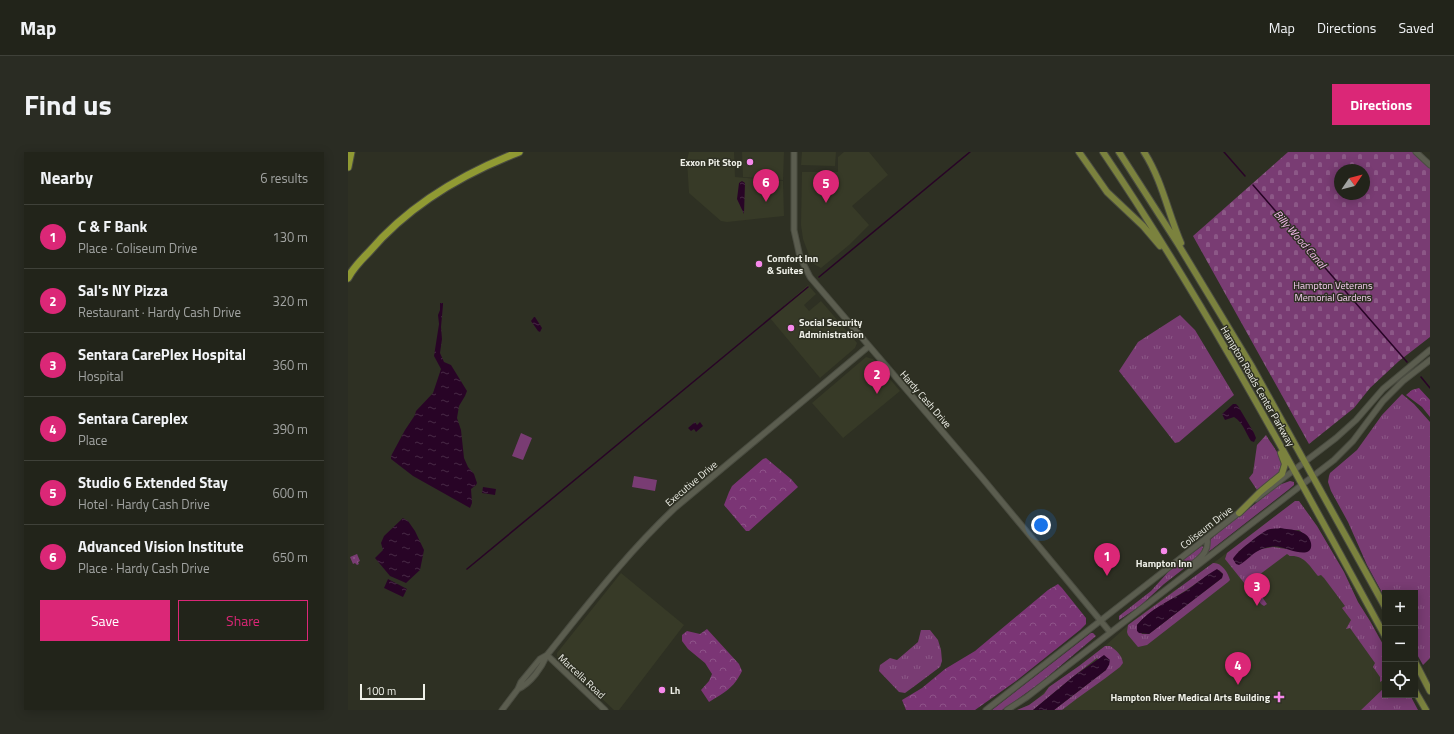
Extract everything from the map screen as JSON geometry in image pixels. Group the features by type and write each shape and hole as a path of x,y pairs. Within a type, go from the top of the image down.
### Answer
{"highway":[{"path":"348,167 351,152"},
{"path":"348,278 351,272 376,243 398,221 425,200 455,181 491,163 519,152"}],"main road":[{"path":"1079,152 1107,192 1143,226 1182,275"},
{"name":"Hampton Roads Center Parkway","path":"1103,152 1182,275 1251,391 1382,630"},
{"name":"Hampton Roads Center Parkway","path":"1119,152 1192,266 1248,360 1382,601"},
{"path":"1144,152 1157,176 1173,224 1192,266"},
{"path":"1239,513 1260,492 1281,476 1285,467 1284,458 1251,391"},
{"path":"1360,590 1367,609 1382,636"},
{"path":"1418,668 1430,691"},
{"path":"1418,696 1426,710"}],"street":[{"name":"Hardy Cash Drive","path":"794,152 793,223 795,240 800,257 814,283 983,479 1110,632"},
{"path":"1416,152 1430,165"},
{"name":"Executive Drive","path":"502,710 518,689 525,686 543,663 547,655 624,561 657,525 682,502 869,346"},
{"name":"Coliseum Drive","path":"986,710 1306,462 1350,426 1378,394 1430,350"},
{"path":"1007,710 1026,697 1334,460 1357,437 1373,412 1389,395 1430,360"},
{"path":"1145,606 1169,582 1202,556 1206,548 1207,538"},
{"name":"Marcella Road","path":"547,655 605,710"}],"shaded area":[{"path":"689,152 734,152 735,177 783,181 784,216 727,222 721,221 689,193 687,160"},
{"path":"742,152 784,152 783,180 743,177"},
{"path":"802,152 836,152 835,166 801,165"},
{"path":"844,152 869,152 888,175 852,206 869,225 849,245 821,268 812,263 803,239 801,225 802,172 838,172 838,157"},
{"path":"808,285 816,294 804,305 809,311 821,301 857,343 855,348 820,378 770,318"},
{"path":"866,357 873,359 900,391 843,438 812,403"},
{"path":"1295,501 1299,501 1317,526 1344,572 1358,602 1382,643 1382,690 1361,710 1017,710 1035,701 1049,687 1105,646 1135,619 1173,591 1187,583"},
{"path":"621,573 684,625 619,710 614,710 557,656 557,653"}],"green space":[{"name":"Hampton Veterans Memorial Gardens","path":"1288,152 1416,152 1430,166 1430,337 1399,361 1370,388 1354,408 1309,444 1193,236"},
{"path":"1180,315 1195,330 1234,395 1179,442 1175,443 1119,371 1138,342"},
{"path":"1419,388 1430,400 1430,417 1422,407 1406,395 1412,390"},
{"path":"1402,394 1414,404 1430,422 1430,658 1423,665 1418,656 1418,590 1382,590 1382,592 1367,565 1328,482 1330,473 1357,450 1382,415"},
{"path":"521,433 532,438 523,460 512,456"},
{"path":"1266,435 1280,457 1282,467 1273,479 1257,490 1249,478 1253,473 1257,445"},
{"path":"766,458 791,479 798,487 749,531 746,531 724,505 732,486"},
{"path":"634,476 657,480 655,491 632,487"},
{"path":"1290,481 1294,482 1294,485 1207,553 1211,539 1279,485"},
{"path":"1295,501 1299,501 1317,526 1344,572 1358,602 1382,643 1382,681 1380,682 1380,677 1373,667 1375,663 1350,628 1346,629 1351,620 1342,608 1345,606 1324,578 1321,575 1318,576 1303,559 1287,554 1251,581 1267,604 1264,606 1225,559 1227,553","holes":["1299,530 1307,537 1287,549 1273,547 1257,551 1238,552 1261,534"]},
{"path":"1202,546 1200,556 1164,584 1140,606 1119,620 1119,616 1151,591 1170,570"},
{"path":"357,554 360,561 357,565 355,563 353,564 350,557"},
{"path":"1213,563 1219,564 1228,574 1230,580 1228,582 1147,645 1138,647 1128,635 1128,625","holes":["1219,570 1223,574 1222,578 1149,634 1142,634 1137,625 1154,610 1210,574"]},
{"path":"1058,584 1086,618 1086,624 1080,630 1016,681 975,710 906,710 902,700 922,688 945,669 975,651 1048,590"},
{"path":"707,629 739,664 742,671 732,686 709,702 701,690 709,681 712,674 705,663 688,649 682,641 682,635 687,631 700,634"},
{"path":"921,630 930,630 938,640 942,661 940,667 905,693 899,692 879,671 880,665 890,658 897,660 918,642"},
{"path":"1091,633 1096,636 1040,683 1002,710 992,710"},
{"path":"1105,646 1110,646 1116,651 1120,655 1123,663 1113,673 1062,710 1054,710 1106,670 1097,658 1033,710 1017,710 1029,705 1044,694 1049,687"},
{"path":"1382,690 1382,698 1412,698 1418,710 1361,710"}],"water":[{"path":"742,181 745,183 744,214 737,199 739,183"},
{"path":"440,303 443,303 443,305 440,353 444,362 451,365 467,391 459,406 457,418 461,430 464,458 468,467 474,474 477,483 471,489 472,503 470,508 413,476 391,459 391,456 416,411 433,393 441,369 434,356 439,324 438,315"},
{"path":"534,317 542,328 540,332 531,321"},
{"path":"1233,404 1238,406 1254,433 1256,438 1254,442 1251,441 1237,419 1234,417 1225,420 1222,414"},
{"path":"695,422 697,425 700,422 703,426 696,432 694,429 691,431 688,428"},
{"path":"483,487 496,489 495,495 482,493"},
{"path":"403,518 408,521 415,531 424,550 420,570 406,583 390,576 375,558 383,550 381,543 384,536"},
{"path":"1280,528 1303,533 1309,538 1311,548 1308,551 1299,552 1280,547 1268,547 1256,552 1239,565 1236,564 1233,559 1248,543 1267,530"},
{"path":"1217,569 1223,574 1222,578 1149,634 1139,633 1137,631 1137,625 1148,614 1186,591"},
{"path":"388,579 407,589 403,597 384,588"},
{"path":"1104,655 1110,660 1106,670 1054,710 1033,710 1074,676"}],"waterway":[{"path":"819,277 970,152"},
{"name":"Billy Wood Canal","path":"1224,152 1245,176"},
{"name":"Billy Wood Canal","path":"1253,185 1407,362"},
{"path":"467,569 808,287"},
{"path":"1421,377 1430,388"}],"place":[{"name":"Exxon Pit Stop","path":"750,162"},
{"name":"Advanced Vision Institute","path":"766,202"},
{"name":"Studio 6 Extended Stay","path":"826,203"},
{"name":"Comfort Inn & Suites","path":"759,264"},
{"name":"Social Security Administration","path":"791,328"},
{"name":"Sal's NY Pizza","path":"877,394"},
{"name":"Hampton Inn","path":"1164,551"},
{"name":"C & F Bank","path":"1107,576"},
{"name":"Sentara CarePlex Hospital","path":"1257,606"},
{"name":"Sentara Careplex","path":"1238,685"},
{"name":"Lh","path":"662,690"},
{"name":"Hampton River Medical Arts Building","path":"1279,697"}]}
